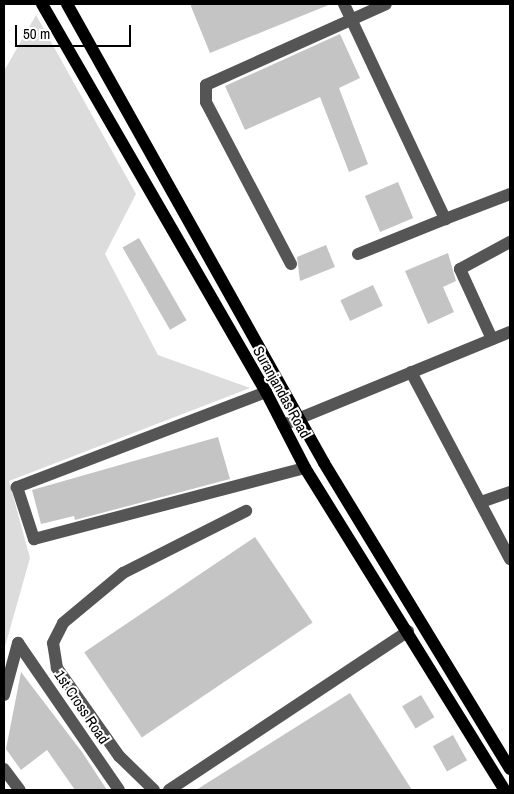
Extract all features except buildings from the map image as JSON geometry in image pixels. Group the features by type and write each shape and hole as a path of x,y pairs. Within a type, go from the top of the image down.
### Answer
{"main road":[{"name":"Suranjandas Road","path":"42,4 266,392 305,468 408,630 505,790"},
{"name":"Suranjandas Road","path":"66,4 299,417 510,769"}],"street":[{"path":"344,4 445,219"},
{"path":"291,264 204,92 216,77 386,4"},
{"path":"358,254 510,194"},
{"path":"492,339 460,269 510,242"},
{"path":"283,425 510,332"},
{"path":"411,372 510,559"},
{"path":"266,392 17,487 34,539 305,468"},
{"path":"481,502 510,492"},
{"path":"154,790 119,756 57,668 53,643 64,623 123,573 246,511"},
{"path":"169,790 408,630"},
{"name":"1st Cross Road","path":"4,695 18,643 119,790"},
{"path":"4,769 20,790"}],"shaded area":[{"path":"36,15 136,194 105,254 158,355 250,388 9,481 30,558 4,650 4,71"}]}
